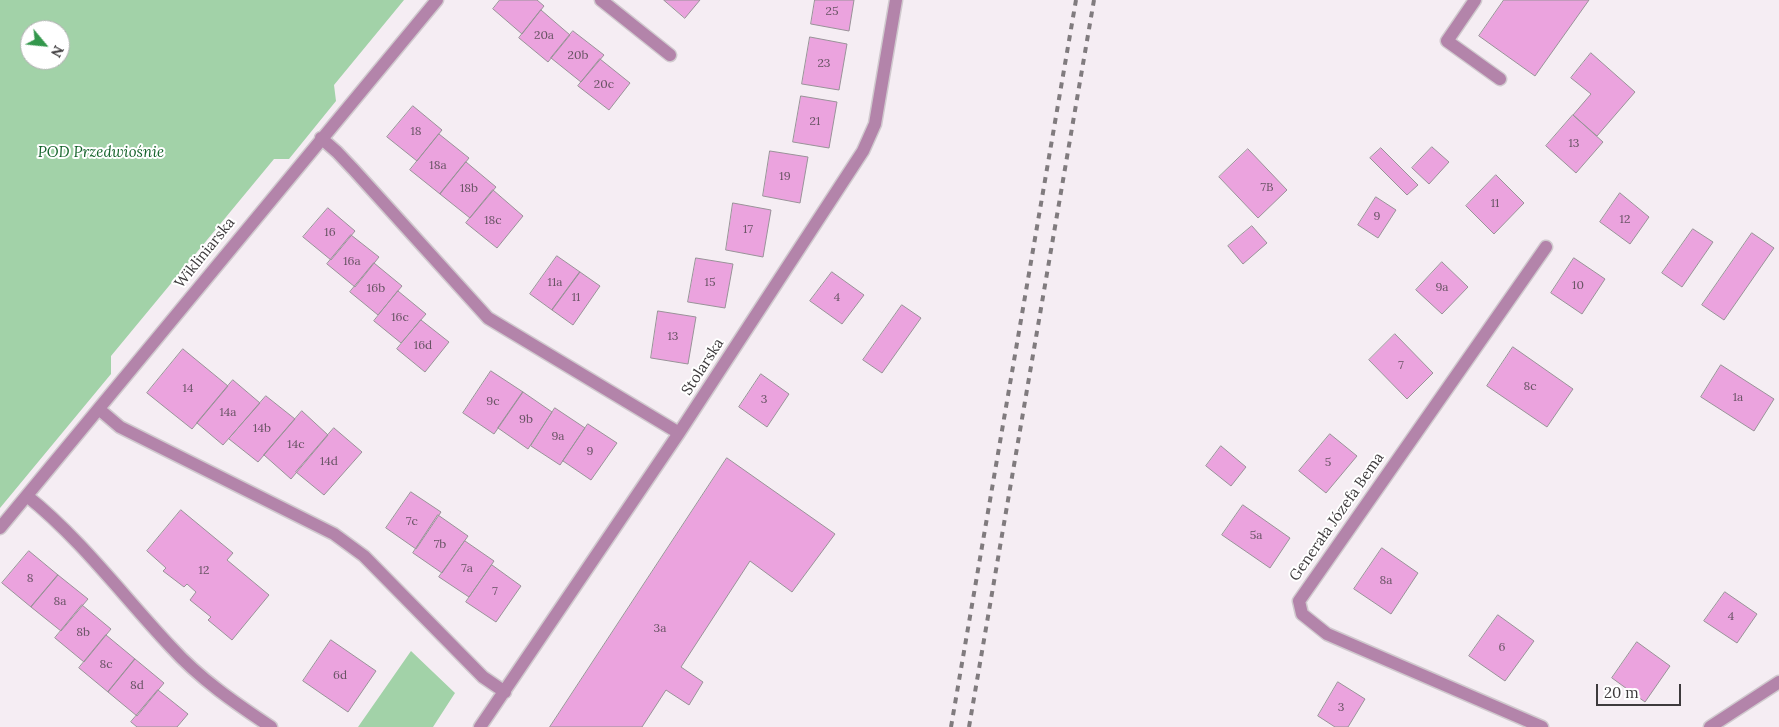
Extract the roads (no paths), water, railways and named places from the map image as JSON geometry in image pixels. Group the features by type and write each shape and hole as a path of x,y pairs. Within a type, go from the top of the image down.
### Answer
{"street":[{"name":"Wikliniarska","path":"0,528 100,410 321,138 437,0"},
{"path":"601,0 670,56"},
{"name":"Stolarska","path":"480,727 679,433 870,138 875,124 896,0"},
{"path":"1475,0 1447,41 1500,79"},
{"path":"321,138 354,170 488,318 679,433"},
{"name":"Generała Józefa Bema","path":"1542,727 1327,634 1302,614 1299,601 1546,247"},
{"path":"100,410 120,427 334,534 349,544 364,556 484,677 505,692"},
{"path":"27,496 53,516 171,648 204,680 271,727"},
{"path":"1710,727 1779,682"}],"railway":[{"path":"951,727 1076,0"},
{"path":"969,727 1094,0"}],"park label":[{"name":"POD Przedwiośnie","path":"101,153"}]}
